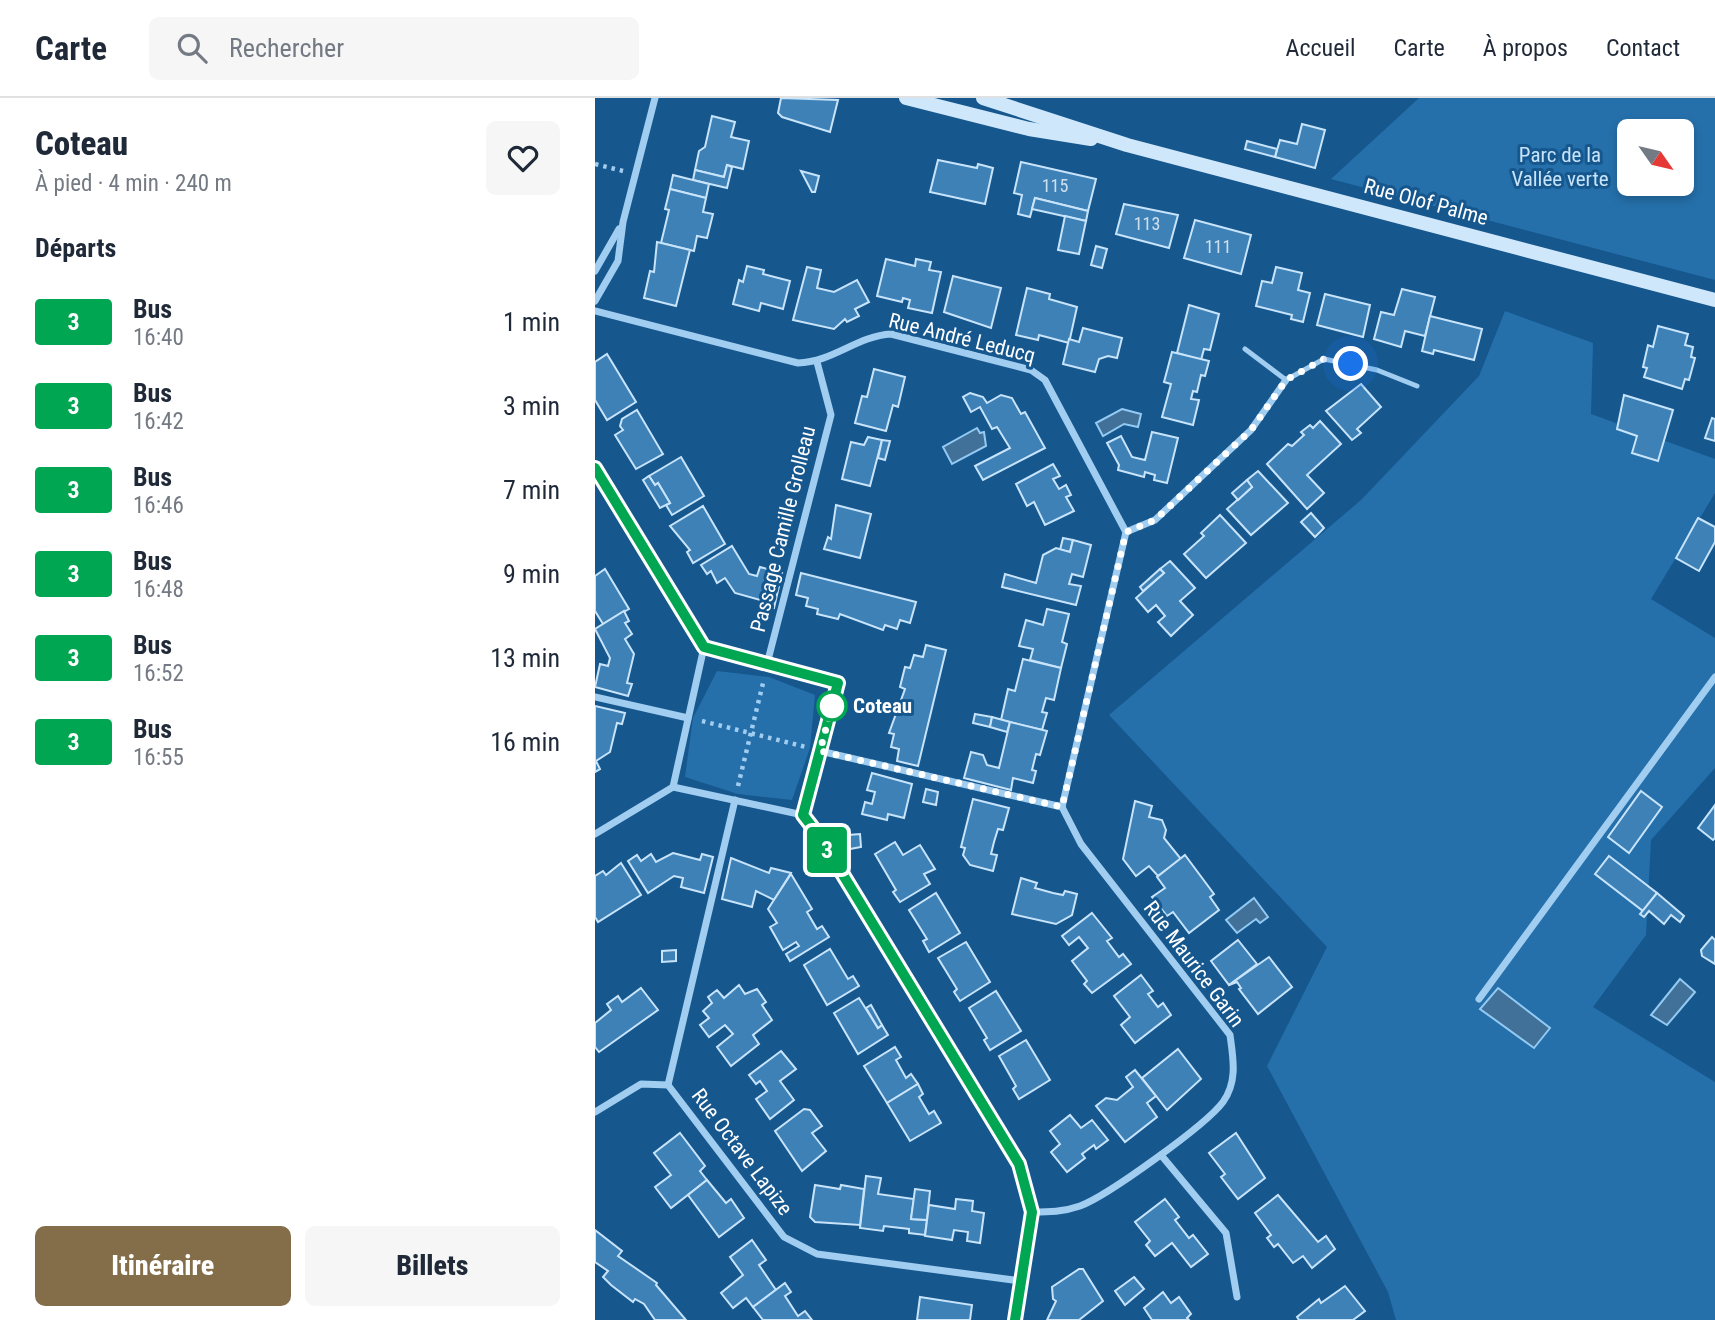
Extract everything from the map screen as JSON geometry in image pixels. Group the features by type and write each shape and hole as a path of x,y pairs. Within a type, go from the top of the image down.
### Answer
{"main road":[{"name":"Rue Olof Palme","path":"906,98 1029,130 1126,145"},
{"name":"Rue Olof Palme","path":"983,98 1126,145 1715,300"}],"street":[{"path":"595,301 618,261 634,173 655,98"},
{"path":"595,271 623,222"},
{"path":"595,312 798,363 817,362"},
{"name":"Rue André Leducq","path":"817,362 873,335 891,334 1031,370 1045,380 1054,395 1126,532"},
{"name":"Passage Camille Grolleau","path":"767,664 831,415 817,362"},
{"path":"820,751 1062,807 1126,532 1155,520 1251,430 1286,380"},
{"path":"595,468 704,647 838,683 803,815"},
{"path":"673,787 704,647"},
{"path":"1479,999 1715,677"},
{"path":"595,696 688,718"},
{"path":"595,834 673,787 803,815 820,837 1019,1164 1032,1212 1015,1320"},
{"path":"668,1085 735,800"},
{"name":"Rue Maurice Garin","path":"1032,1212 1059,1212 1082,1205 1161,1155 1223,1102 1235,1071 1230,1035 1081,844 1062,807"},
{"name":"Rue Octave Lapize","path":"595,1112 641,1084 668,1085 784,1237 817,1254 1021,1281"},
{"path":"1161,1155 1226,1233 1237,1297"}],"lane":[{"path":"1245,349 1286,380 1324,359 1377,370 1417,386"}],"path":[{"path":"596,165 634,173"},
{"path":"735,800 767,664"},
{"path":"688,718 820,751"}],"green space":[{"name":"Parc de la Vallée verte","path":"1419,98 1715,98 1715,280 1331,179"},
{"path":"1505,311 1593,343 1591,414 1715,459 1715,493 1651,599 1715,638 1715,768 1651,840 1646,935 1593,1007 1715,1082 1715,1320 1396,1320 1388,1292 1267,1066 1327,947 1109,715 1361,500 1479,376"},
{"path":"717,671 769,677 815,695 810,748 792,800 738,794 685,777 693,718"}],"shaded area":[{"path":"1122,409 1141,414 1138,427 1124,424 1103,436 1096,423"},
{"path":"977,428 980,433 984,432 986,446 952,464 943,447"},
{"path":"1254,898 1268,917 1260,923 1256,919 1237,933 1226,920"},
{"path":"1680,979 1695,992 1667,1025 1651,1015"},
{"path":"1498,988 1550,1028 1534,1048 1480,1009"}],"building":[{"path":"781,98 838,100 830,132 782,117 778,113"},
{"path":"712,116 735,122 731,137 749,141 743,169 727,165 724,177 695,170 699,151 705,147"},
{"path":"1302,124 1325,130 1315,168 1275,157 1280,140 1297,144"},
{"path":"1247,141 1277,149 1275,157 1245,149"},
{"path":"938,160 977,168 978,164 993,168 985,204 930,192"},
{"path":"1021,162 1096,179 1088,211 1035,198 1030,217 1018,214 1022,195 1014,193"},
{"path":"727,165 732,167 727,188 693,180 695,170 724,177"},
{"path":"801,171 819,176 815,192 812,192"},
{"path":"673,175 709,184 706,198 670,189"},
{"path":"670,189 706,198 703,212 713,214 707,238 697,236 694,251 661,243 669,210 665,209"},
{"path":"1035,198 1088,211 1086,221 1032,209"},
{"path":"1124,204 1178,215 1169,248 1116,234"},
{"path":"1065,216 1086,221 1079,254 1058,250"},
{"path":"1195,220 1251,235 1241,274 1184,258"},
{"path":"657,242 690,250 676,306 644,298 650,271 654,272"},
{"path":"1096,246 1107,249 1102,268 1091,265"},
{"path":"886,259 915,266 916,259 931,262 929,270 941,272 932,313 908,308 910,300 903,298 902,302 877,296"},
{"path":"747,266 764,270 763,274 790,281 783,309 761,303 759,311 733,304 739,280 743,282"},
{"path":"807,267 821,270 817,288 834,292 857,280 869,302 855,309 859,316 847,322 845,319 834,329 793,320"},
{"path":"1276,267 1302,273 1298,290 1310,293 1303,322 1291,319 1292,315 1256,306 1262,281 1272,283"},
{"path":"953,276 1001,288 991,328 944,312"},
{"path":"1027,288 1050,294 1049,299 1077,307 1069,343 1039,335 1038,340 1016,335"},
{"path":"1402,289 1435,297 1425,336 1405,331 1401,347 1374,339 1381,312 1394,315"},
{"path":"1325,294 1370,305 1363,337 1317,325"},
{"path":"1189,305 1219,314 1210,350 1204,349 1201,360 1177,353"},
{"path":"1430,316 1482,329 1474,360 1434,350 1433,354 1422,351"},
{"path":"1658,326 1688,334 1685,345 1693,347 1691,357 1695,358 1689,380 1685,379 1682,389 1644,377 1647,368 1643,367 1648,345 1653,347"},
{"path":"1083,328 1122,338 1117,358 1108,356 1099,359 1095,372 1063,364 1069,339 1079,342"},
{"path":"1172,352 1209,361 1205,376 1201,375 1197,392 1193,391 1191,399 1199,400 1193,425 1162,417 1171,384 1164,382"},
{"path":"607,354 636,402 607,420 595,400 595,362"},
{"path":"874,369 905,377 898,407 893,405 886,431 855,423 862,396 867,397"},
{"path":"1361,384 1381,407 1357,429 1361,433 1352,440 1326,411"},
{"path":"970,393 983,397 987,403 1001,395 1012,398 1021,414 1025,412 1045,448 983,480 975,466 1010,448 997,427 992,429 980,407 971,412 963,397"},
{"path":"1624,395 1673,410 1658,461 1632,453 1637,436 1617,429"},
{"path":"637,410 663,454 636,469 615,435 623,430 620,426 622,419"},
{"path":"1712,418 1715,419 1715,441 1705,438"},
{"path":"1320,421 1341,444 1307,475 1324,493 1307,509 1267,464 1288,444 1292,446 1304,435 1301,432 1310,425 1313,428"},
{"path":"1152,432 1178,438 1167,483 1154,480 1155,475 1145,472 1144,477 1118,470 1119,465 1107,443 1121,436 1132,457 1145,460"},
{"path":"868,437 882,440 870,486 842,479 851,442 864,445"},
{"path":"882,440 890,441 885,460 878,458"},
{"path":"681,457 704,496 672,515 666,505 670,503 658,483 655,485 649,476"},
{"path":"1053,464 1060,476 1053,479 1059,489 1066,485 1071,495 1066,497 1074,511 1045,525 1034,502 1027,506 1016,484"},
{"path":"1258,471 1288,503 1251,535 1227,509 1252,487 1247,480"},
{"path":"649,476 655,485 658,483 670,503 660,508 643,480"},
{"path":"1247,480 1252,487 1238,500 1232,493"},
{"path":"836,505 871,514 860,558 824,549 828,537 831,539"},
{"path":"703,506 725,544 693,563 687,552 690,550 670,526"},
{"path":"1311,513 1324,528 1315,537 1301,522"},
{"path":"1220,515 1246,543 1206,578 1184,554 1204,536 1201,533"},
{"path":"1698,518 1715,527 1715,542 1699,571 1676,558"},
{"path":"1063,538 1073,540 1070,552 1060,550"},
{"path":"1073,540 1091,545 1083,577 1072,574 1069,584 1081,586 1076,605 1002,587 1005,574 1036,583 1043,555 1056,548 1070,552"},
{"path":"732,546 749,574 757,576 760,567 782,573 774,608 763,605 764,601 735,593 725,578 717,583 711,571 707,574 701,565"},
{"path":"1170,561 1195,588 1180,601 1193,615 1171,636 1158,622 1165,616 1156,605 1148,612 1136,598 1164,573 1160,569"},
{"path":"605,569 629,609 603,624 595,611 595,576"},
{"path":"1160,569 1164,573 1143,591 1140,587"},
{"path":"801,573 916,602 910,623 900,620 897,629 885,625 883,630 840,614 838,619 817,614 818,609 806,606 808,598 796,595"},
{"path":"1047,609 1069,614 1062,642 1067,644 1061,668 1030,660 1033,649 1019,646 1026,620 1043,625"},
{"path":"624,611 629,621 625,623 632,634 625,639 634,654 627,683 632,684 628,696 595,687 600,664 608,666 610,658 595,629"},
{"path":"926,645 946,650 918,766 897,761 899,749 891,747 894,734 889,733 905,689 900,687 905,667 910,668 914,655 923,657"},
{"path":"1023,659 1061,668 1054,700 1046,698 1042,712 1047,713 1042,730 1001,720 1008,689 1015,691"},
{"path":"595,706 625,713 622,724 617,723 610,752 596,761 600,769 595,772"},
{"path":"975,714 992,717 990,727 973,723"},
{"path":"992,717 1010,722 1007,732 990,727"},
{"path":"1010,722 1047,731 1040,755 1036,754 1032,770 1036,771 1033,783 1013,778 1011,790 964,778 971,752 983,755 987,765 999,768"},
{"path":"872,773 912,784 904,818 888,814 887,820 862,814 865,802 872,804 875,792 867,790"},
{"path":"926,789 938,792 936,805 923,802"},
{"path":"1641,791 1662,807 1629,853 1608,837"},
{"path":"973,799 1009,808 1003,830 998,829 994,842 991,854 997,855 993,871 970,865 963,855 965,848 961,847"},
{"path":"1135,801 1152,806 1149,817 1162,820 1166,830 1164,838 1181,859 1158,876 1149,866 1136,876 1123,859"},
{"path":"1715,805 1715,838 1713,840 1698,828"},
{"path":"860,834 861,847 850,849 848,835"},
{"path":"895,842 903,855 920,845 935,869 924,874 930,884 900,902 875,854"},
{"path":"673,853 700,860 702,854 713,857 704,893 681,887 683,878 674,876 648,893 628,861 637,855 641,861 651,854 656,862"},
{"path":"1185,855 1214,894 1210,897 1219,910 1189,933 1173,912 1167,916 1152,897 1165,888 1157,877"},
{"path":"1609,856 1657,893 1643,911 1595,874"},
{"path":"731,858 769,873 771,868 791,873 774,900 756,891 752,907 722,899"},
{"path":"621,863 641,895 598,922 595,917 595,876 603,871 606,875"},
{"path":"791,874 812,909 807,912 817,929 822,926 829,937 790,961 786,954 799,946 796,942 783,950 770,927 777,923 768,909"},
{"path":"1021,878 1037,883 1035,888 1063,895 1065,891 1077,894 1072,915 1056,924 1012,914"},
{"path":"936,893 960,933 929,952 923,941 927,939 909,910"},
{"path":"1657,893 1684,916 1680,922 1671,915 1664,924 1649,911 1644,917 1640,914"},
{"path":"1092,913 1112,938 1107,941 1119,957 1123,954 1131,964 1092,993 1084,984 1087,981 1072,961 1088,948 1079,937 1069,945 1062,936"},
{"path":"1712,937 1715,940 1715,964 1702,956 1701,950"},
{"path":"1238,940 1257,964 1229,985 1211,961"},
{"path":"966,942 990,982 960,1001 954,992 957,989 938,958"},
{"path":"830,949 848,979 853,976 859,986 827,1005 804,965"},
{"path":"676,950 676,961 662,962 662,951"},
{"path":"1269,957 1292,987 1258,1014 1239,989 1241,988 1237,982 1229,985"},
{"path":"1141,975 1153,991 1148,994 1158,1007 1163,1003 1171,1015 1135,1043 1121,1025 1130,1017 1114,996"},
{"path":"739,985 745,994 757,989 766,1002 762,1005 772,1020 753,1035 759,1044 731,1066 717,1047 733,1034 725,1025 709,1037 700,1025 709,1018 703,1011 712,1003 708,997 717,990 724,998"},
{"path":"641,988 658,1010 599,1052 595,1047 595,1023 611,1010 607,1004 618,996 622,1002"},
{"path":"996,991 1021,1031 990,1050 984,1040 987,1038 969,1008"},
{"path":"859,998 878,1028 882,1025 888,1035 858,1054 834,1013"},
{"path":"871,1005 882,1025 878,1028 866,1008"},
{"path":"1026,1040 1050,1080 1019,1099 1013,1089 1016,1086 999,1056"},
{"path":"895,1047 901,1057 896,1060 906,1078 911,1074 918,1084 887,1103 864,1066"},
{"path":"1178,1049 1201,1079 1167,1110 1142,1078"},
{"path":"781,1051 796,1069 780,1081 794,1100 770,1119 756,1099 767,1091 760,1081 756,1084 749,1075"},
{"path":"1135,1070 1156,1096 1147,1103 1157,1117 1125,1142 1096,1106 1106,1098 1117,1100 1133,1087 1126,1077"},
{"path":"918,1084 923,1094 919,1097 929,1114 934,1111 941,1123 910,1141 887,1103"},
{"path":"804,1109 810,1110 822,1126 812,1133 826,1151 802,1171 775,1131"},
{"path":"1070,1115 1081,1128 1092,1120 1108,1140 1096,1149 1094,1145 1082,1154 1085,1158 1067,1172 1051,1152 1060,1144 1050,1131"},
{"path":"680,1133 705,1166 700,1171 707,1180 671,1208 655,1187 671,1175 654,1153"},
{"path":"1236,1133 1265,1178 1238,1199 1221,1177 1225,1174 1209,1153"},
{"path":"866,1176 881,1178 878,1194 914,1199 911,1219 927,1220 925,1235 909,1233 909,1229 884,1226 883,1231 860,1228"},
{"path":"707,1180 726,1203 731,1199 744,1218 719,1237 688,1195"},
{"path":"815,1185 840,1189 841,1185 864,1189 860,1225 815,1222 810,1217"},
{"path":"915,1189 930,1191 927,1220 911,1219"},
{"path":"1278,1195 1318,1242 1326,1236 1335,1249 1312,1268 1303,1256 1293,1263 1278,1244 1274,1247 1267,1238 1271,1235 1255,1213"},
{"path":"956,1199 973,1201 972,1211 984,1213 980,1243 967,1241 968,1232 954,1230 952,1240 925,1236 929,1205 955,1209"},
{"path":"1165,1199 1179,1217 1175,1220 1189,1238 1193,1235 1208,1254 1191,1267 1172,1243 1155,1256 1146,1245 1150,1241 1135,1222"},
{"path":"595,1230 622,1251 618,1256 657,1283 686,1320 655,1320 644,1304 635,1299 633,1302 611,1285 603,1277 608,1271 595,1262"},
{"path":"752,1240 766,1260 759,1265 776,1290 753,1307 746,1298 733,1308 721,1293 743,1275 730,1257"},
{"path":"1083,1269 1103,1301 1079,1320 1047,1320 1056,1301 1053,1299 1052,1287"},
{"path":"1134,1277 1144,1289 1125,1305 1115,1291"},
{"path":"785,1283 791,1292 785,1296 798,1316 805,1311 812,1320 763,1320 753,1307"},
{"path":"1345,1286 1365,1311 1353,1320 1299,1320 1297,1317 1319,1299 1321,1303"},
{"path":"1163,1292 1171,1303 1179,1297 1191,1314 1187,1318 1189,1320 1152,1320 1144,1308"},
{"path":"920,1297 972,1305 970,1320 917,1320"}],"bus line":[{"name":"3","path":"595,468 704,647 838,683 803,815 820,837 1019,1164 1032,1212 1015,1320"}],"place":[{"name":"Coteau","path":"832,706"}],"route":[{"path":"832,706 820,751 1062,807 1126,532 1155,520 1251,430 1286,380 1324,359 1351,364"}]}
